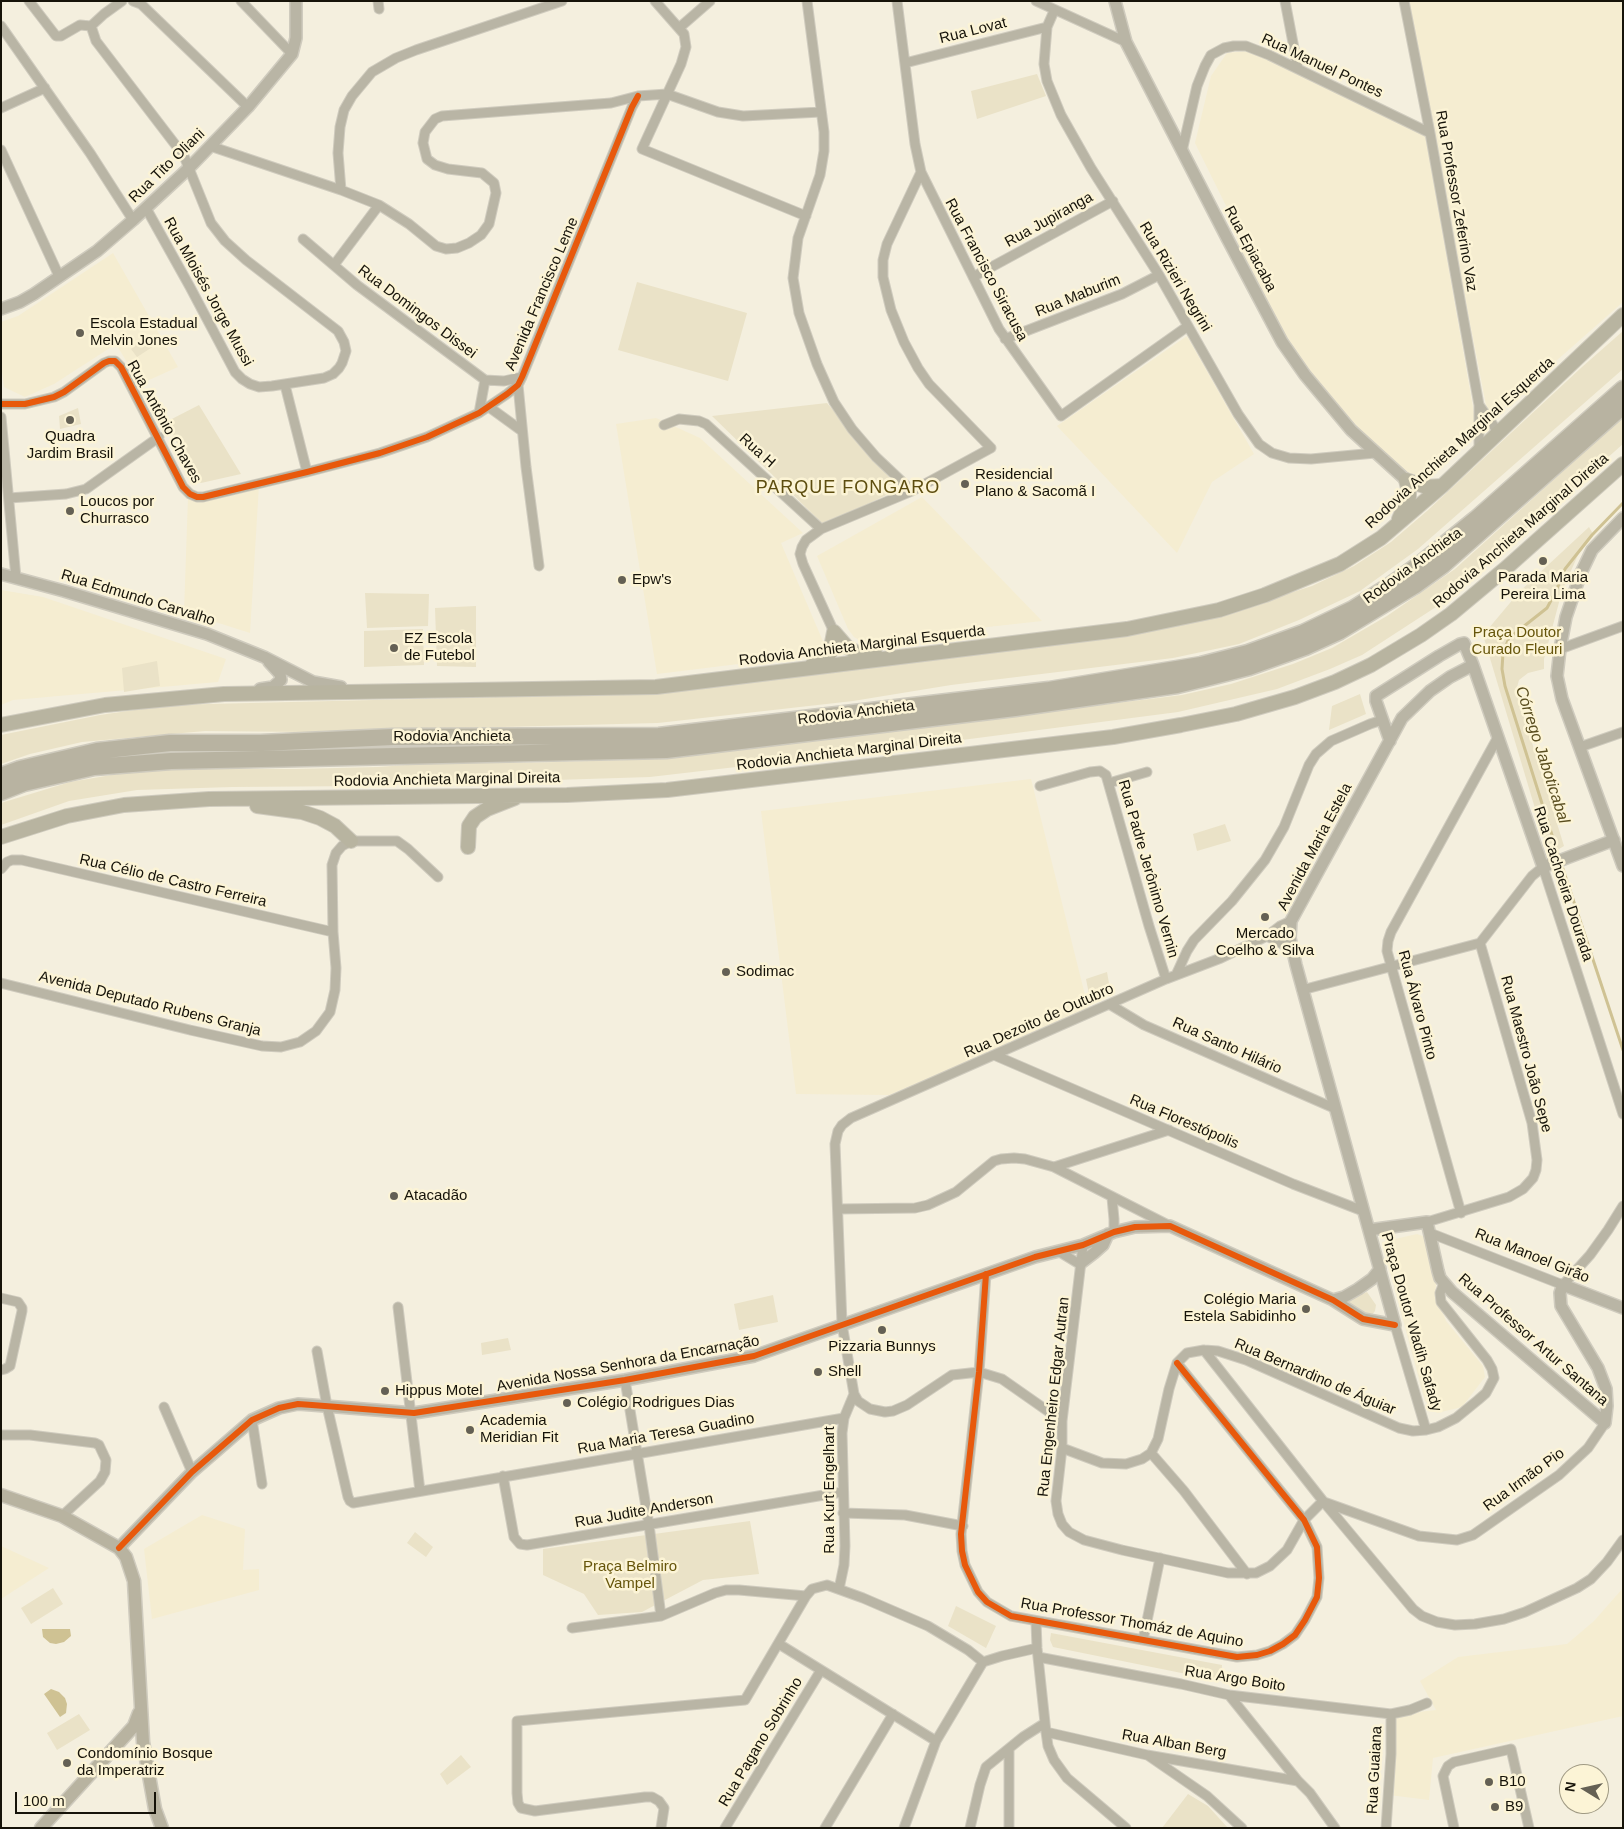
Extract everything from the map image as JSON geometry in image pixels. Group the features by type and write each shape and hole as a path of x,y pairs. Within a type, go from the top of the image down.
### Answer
{"highway":[{"name":"Rodovia Anchieta Marginal Esquerda","path":"1,725 104,705 224,694 656,687 1127,629 1219,610 1265,595 1340,564 1381,538 1442,486 1479,448 1623,315"},
{"name":"Rodovia Anchieta","path":"1,776 20,769 98,751 170,743 262,743 393,737 659,736 1048,690 1201,665 1248,652 1303,633 1353,609 1391,585 1476,519 1623,389"},
{"name":"Rodovia Anchieta","path":"1,792 24,783 94,767 172,761 666,750 1015,708 1159,688 1206,678 1248,667 1305,647 1348,626 1414,586 1443,565 1623,406"},
{"name":"Rodovia Anchieta Marginal Direita","path":"1,837 67,816 124,805 209,799 521,795 667,790 1113,737 1218,718 1295,697 1335,682 1371,665 1421,635 1451,614 1512,564 1623,464"},
{"path":"1406,480 1418,485 1442,486"},
{"path":"1396,524 1408,497 1409,492 1406,480"},
{"path":"834,632 847,647 858,653 921,654"},
{"path":"805,669 830,653 834,632"},
{"path":"468,847 469,826 475,817 487,809 521,795"},
{"path":"209,799 302,812 320,818 335,826 351,842"}],"main road":[{"path":"1,1495 62,1516 119,1548 126,1557 134,1582 143,1742 155,1809 162,1828"},
{"path":"41,1828 134,1726 139,1717 140,1704"},
{"path":"134,1726 139,1731 143,1742"}],"street":[{"path":"29,1 56,36 61,36 80,25 91,26 122,1"},
{"path":"133,1 141,4 248,107"},
{"path":"241,1 292,54"},
{"path":"292,54 296,38 296,1"},
{"path":"341,190 338,153 340,127 344,110 352,96 372,72 396,58 416,50 562,1"},
{"path":"655,1 684,34 685,52 642,149 806,216"},
{"path":"678,28 710,1"},
{"path":"807,1 824,132 824,151 820,176 798,238 794,278 799,313 816,364 834,402 852,429 876,457 912,492"},
{"name":"Rua Francisco Siracusa","path":"897,1 920,172 1005,339 1061,416 1188,326"},
{"path":"1036,1 1054,11 1126,42"},
{"name":"Rua Epiacaba","path":"1116,1 1126,42 1290,354 1325,400 1352,430 1406,480"},
{"path":"1285,1 1298,69"},
{"name":"Rua Professor Zeferino Vaz","path":"1404,1 1479,405 1479,448"},
{"name":"Rua Rizieri Negrini","path":"1054,11 1047,27 1044,64 1047,81 1061,115 1091,168 1159,275 1238,414 1259,444 1272,453 1289,458 1311,459 1375,453"},
{"path":"1,26 45,88 133,220"},
{"name":"Rua Mloisés Jorge Mussi","path":"91,26 96,41 184,156 211,223 225,241 246,260 332,326 342,337 345,347 344,357 339,368 333,374 324,378 285,385 260,386 250,384 234,372 146,208"},
{"name":"Rua Lovat","path":"905,63 1047,27"},
{"name":"Rua Manuel Pontes","path":"1182,151 1197,86 1211,55 1224,48 1246,46 1269,55 1430,133"},
{"name":"Rua Tito Oliani","path":"1,309 20,302 59,276 97,250 133,220 189,168 248,107 292,54"},
{"path":"1,108 45,88"},
{"path":"210,146 341,190 379,205 409,224 436,246 446,249 463,246 480,235 489,224 496,194 494,183 482,173 448,169 435,165 428,159 423,143 425,132 435,119 452,114 611,103 638,96 667,94 718,112 742,116 821,112"},
{"name":"Avenida Francisco Leme","path":"203,497 380,453 427,437 489,407 520,381 638,96"},
{"path":"1,150 59,276"},
{"path":"834,632 803,564 800,554 806,540 821,529 912,492 991,448 923,376 904,342 891,310 883,277 883,260 887,244 920,172"},
{"name":"Rua Jupiranga","path":"973,277 1113,201"},
{"name":"Rua Domingos Dissei","path":"334,265 379,205"},
{"name":"Rua Domingos Dissei","path":"303,239 357,284 485,380"},
{"name":"Rua Maburim","path":"1005,339 1122,294 1159,275"},
{"name":"Rua Antônio Chaves","path":"1,404 25,404 54,397 104,363 113,361 120,365 159,437 183,487 190,494 196,497 203,497"},
{"path":"479,413 485,380 520,381 522,431 538,566"},
{"path":"285,385 307,472"},
{"name":"Rua Professor Zeferino Vaz","path":"1479,405 1498,432"},
{"path":"489,407 522,431"},
{"path":"1,417 16,578"},
{"name":"Rua H","path":"664,425 679,419 699,420 706,424 821,529"},
{"path":"9,498 66,494 86,489 159,437"},
{"path":"1623,518 1592,550 1580,573 1560,649 1557,676 1580,747 1618,838 1623,866"},
{"name":"Rua Edmundo Carvalho","path":"1,574 207,634 264,657 313,682 323,685 372,688 388,691"},
{"path":"1560,649 1623,626"},
{"path":"1390,741 1376,701 1378,694 1460,644 1464,643 1474,664"},
{"name":"Rua Edmundo Carvalho","path":"224,694 273,687 278,684 281,680 280,674 264,657"},
{"name":"Rua Cachoeira Dourada","path":"1474,664 1498,738 1548,865 1623,1114"},
{"name":"Avenida Maria Estela","path":"1369,1230 1302,990 1292,949 1291,921 1402,718 1430,691 1474,664"},
{"path":"1176,975 1194,940 1232,900 1265,860 1284,827 1309,765 1316,754 1331,741 1382,720"},
{"path":"1580,747 1623,732"},
{"name":"Rua Álvaro Pinto","path":"1461,1213 1387,951 1391,932 1498,738"},
{"name":"Rua Padre Jerônimo Vernin","path":"1040,786 1090,772 1100,771 1106,775 1166,979"},
{"path":"1109,783 1147,772"},
{"path":"1302,990 1480,943 1532,876 1548,865 1568,856 1618,838"},
{"path":"351,842 397,841 438,877"},
{"name":"Avenida Deputado Rubens Granja","path":"1,983 262,1046 281,1047 300,1042 316,1031 330,1012 336,975 332,865 336,853 342,846 351,842"},
{"name":"Rua Célio de Castro Ferreira","path":"4,866 16,860 22,860 333,932"},
{"name":"Rua Dezoito de Outubro","path":"838,1209 835,1144 842,1124 1166,979 1221,958 1267,936 1280,926 1291,921"},
{"path":"1267,936 1292,949"},
{"name":"Rua Maestro João Sepe","path":"1369,1230 1429,1228 1461,1213 1509,1197 1523,1189 1532,1178 1537,1160 1532,1123 1480,943"},
{"name":"Rua Santo Hilário","path":"1109,1004 1144,1025 1336,1109"},
{"name":"Rua Florestópolis","path":"994,1055 1293,1184 1363,1211"},
{"path":"1054,1167 1169,1130"},
{"path":"1062,1421 1002,1379 979,1372 952,1376 907,1405 893,1411 870,1410 858,1401 854,1394 842,1324 838,1209 915,1208 928,1205 956,1192 994,1161 1001,1159 1025,1160 1054,1167 1170,1226"},
{"path":"1058,1251 1081,1264 1094,1253 1111,1233 1114,1219 1112,1198"},
{"path":"1562,1285 1590,1255 1623,1206"},
{"name":"Avenida Nossa Senhora da Encarnação","path":"119,1548 192,1472 252,1420 279,1408 298,1404 410,1414 625,1380 754,1356 1035,1257 1083,1245 1111,1233 1146,1226 1170,1226 1333,1300 1363,1318 1395,1325"},
{"name":"Rua Manoel Girão","path":"1429,1228 1562,1285 1623,1308"},
{"name":"Rua Professor Artur Santana","path":"1429,1228 1438,1272 1452,1292 1605,1422"},
{"name":"Praça Doutor Wadih Safady","path":"1369,1230 1426,1430 1438,1427 1463,1412 1486,1393 1494,1378 1487,1360 1441,1302 1440,1293 1444,1283"},
{"name":"Rua Engenheiro Edgar Autran","path":"1083,1245 1062,1421 1062,1448 1056,1501 1062,1524 1070,1532 1084,1540 1228,1573 1247,1574 1263,1570 1287,1550 1304,1520"},
{"path":"1333,1300 1344,1297 1358,1289 1372,1279 1380,1269"},
{"name":"Rua Professor Thomáz de Aquino","path":"986,1274 962,1551 965,1565 978,1592 987,1602 1011,1616 1236,1656 1257,1655 1283,1644 1295,1635 1305,1620 1317,1597 1320,1578 1316,1547 1304,1520 1177,1363"},
{"name":"Rua Irmão Pio","path":"1323,1502 1419,1536 1457,1540 1473,1535 1559,1475 1588,1448 1605,1422 1607,1406 1606,1389 1598,1368 1561,1306 1559,1299 1562,1285"},
{"path":"1,1298 18,1302 21,1305 22,1311 10,1366 5,1370 1,1370"},
{"path":"398,1307 420,1491"},
{"name":"Rua Maria Teresa Guadino","path":"317,1350 327,1406 348,1497 351,1502 355,1503 844,1418"},
{"path":"1062,1448 1102,1463 1115,1464 1142,1459 1151,1452 1158,1439 1168,1389 1177,1363 1187,1353 1204,1350 1323,1502 1413,1609 1422,1616 1437,1622 1455,1625 1475,1624 1504,1619 1540,1606 1591,1579 1607,1562 1623,1540"},
{"name":"Rua Bernardino de Águiar","path":"1204,1350 1218,1351 1246,1360 1390,1425 1406,1430 1426,1430"},
{"path":"625,1380 649,1525 661,1616"},
{"name":"Rua Kurt Engelhart","path":"839,1588 844,1564 842,1433 844,1418 854,1394"},
{"path":"164,1407 192,1472"},
{"path":"252,1420 262,1484"},
{"path":"1,1435 30,1435 95,1443 99,1446 106,1460 105,1472 100,1481 62,1516"},
{"path":"1151,1452 1184,1491 1247,1574"},
{"name":"Rua Judite Anderson","path":"503,1476 514,1537 520,1544 532,1544 842,1492"},
{"path":"1304,1520 1323,1502"},
{"path":"844,1513 905,1515 963,1526"},
{"path":"1143,1640 1160,1558"},
{"path":"661,1828 664,1808 659,1801 652,1797 535,1811 521,1808 518,1803 517,1793 516,1721 745,1700 806,1596 812,1589 822,1586 839,1588 928,1626 968,1650 983,1662"},
{"path":"572,1628 661,1616 726,1590 806,1596"},
{"path":"1036,1621 1037,1653 1048,1746 1061,1771 1126,1828"},
{"path":"779,1644 936,1741"},
{"path":"904,1828 936,1741 983,1662 1002,1656 1037,1653"},
{"name":"Rua Argo Boito","path":"1037,1653 1229,1695 1391,1714 1410,1710 1427,1702"},
{"name":"Rua Pagano Sobrinho","path":"726,1828 821,1670"},
{"path":"1229,1695 1298,1781 1310,1792 1335,1828"},
{"path":"825,1828 893,1714"},
{"name":"Rua Guaiana","path":"1386,1828 1391,1754 1391,1714"},
{"path":"970,1828 983,1773 989,1763 1023,1737 1046,1728"},
{"name":"Rua Alban Berg","path":"1046,1728 1147,1755 1298,1781"},
{"path":"1009,1749 1009,1828"},
{"path":"1454,1828 1443,1776 1448,1766 1454,1762 1511,1749 1529,1828"},
{"path":"1147,1755 1220,1806 1242,1828"},
{"path":"1190,1784 1184,1771 1186,1767 1194,1762"}],"shaded area":[{"path":"1407,1 1623,1 1623,302 1489,420"},
{"path":"1248,51 1262,55 1425,133 1478,436 1413,477 1399,472 1295,358 1240,254 1233,220 1195,143 1211,76 1227,53"},
{"name":"Escola Estadual Melvin Jones","path":"113,253 178,367 140,384 116,344 54,384 25,397 4,387 1,364 1,322 18,316"},
{"path":"1187,336 1254,454 1212,482 1177,553 1057,426"},
{"path":"656,418 700,438 803,533 781,543 828,653 657,674 616,424"},
{"path":"259,485 250,633 184,612 188,497 200,501 208,501"},
{"path":"922,497 1042,621 861,641 854,637 848,629 817,556"},
{"path":"1,590 43,597 226,659 218,682 13,700 1,705"},
{"path":"1031,779 1089,1011 889,1095 796,1094 761,811"},
{"path":"1417,1234 1428,1238 1437,1279 1435,1293 1446,1321 1483,1366 1485,1377 1462,1407 1437,1413 1425,1401 1382,1242"},
{"path":"202,1515 245,1529 243,1570 259,1569 259,1590 152,1619 144,1549"},
{"path":"1,1546 49,1568 1,1599"},
{"path":"1623,1588 1623,1716 1433,1758 1429,1800 1389,1795 1392,1715 1436,1710 1420,1681 1458,1657 1567,1644 1594,1621"},
{"path":"42,1629 70,1629 71,1636 64,1642 50,1643 43,1637"},
{"path":"51,1689 59,1692 65,1698 67,1704 66,1713 60,1717 44,1694"}],"green space":[{"path":"1037,74 1046,96 977,119 971,91"},
{"path":"637,282 747,313 728,381 618,350"},
{"path":"1623,331 1623,369 1418,549 1360,591 1299,620 1239,644 1173,658 951,685 853,701 658,723 307,732 205,731 82,742 30,754 1,764 1,735 100,715 169,705 578,695 719,687 1209,619 1312,586 1354,566 1391,542"},
{"path":"150,335 157,344 137,357 131,349"},
{"path":"827,403 899,489 824,525 712,416"},
{"path":"199,405 241,474 201,483 197,482 166,422"},
{"name":"Quadra Jardim Brasil","path":"78,408 81,424 60,429 59,416"},
{"path":"1623,417 1623,444 1436,607 1362,655 1277,689 1178,712 908,747 650,777 365,786 137,790 69,801 1,825 1,803 70,782 129,772 161,769 378,767 448,762 522,763 627,760 695,755 1182,695 1231,684 1293,664 1332,648 1387,616 1455,569"},
{"name":"Praça Doutor Curado Fleuri","path":"1589,527 1593,534 1578,555 1562,591 1544,659 1544,669 1528,673 1519,680 1516,691 1564,846 1549,855 1483,635 1520,591"},
{"path":"365,593 429,594 428,626 367,628"},
{"path":"476,606 476,667 437,666 435,608"},
{"name":"EZ Escola de Futebol","path":"423,629 424,665 364,667 364,631"},
{"path":"157,661 160,686 124,692 122,668"},
{"path":"1360,694 1366,714 1329,730 1332,706"},
{"path":"1225,824 1231,841 1197,851 1193,834"},
{"path":"1107,972 1110,989 1089,994 1086,979"},
{"path":"1367,1292 1376,1305 1375,1311 1371,1316 1355,1311 1346,1301"},
{"path":"773,1295 778,1322 739,1330 734,1304"},
{"path":"508,1338 511,1350 482,1355 481,1343"},
{"name":"Praça Belmiro Vampel","path":"750,1521 759,1574 703,1580 642,1612 598,1615 584,1594 543,1575 543,1549"},
{"path":"415,1532 433,1547 426,1557 407,1543"},
{"path":"53,1588 63,1604 31,1624 21,1608"},
{"path":"956,1606 996,1626 986,1648 948,1626"},
{"path":"1051,1633 1222,1665 1221,1681 1053,1647 1050,1640"},
{"path":"79,1714 90,1730 57,1750 47,1733"},
{"path":"461,1755 471,1767 447,1785 440,1774"},
{"path":"1188,1794 1208,1806 1228,1828 1162,1828"}],"waterway":[{"name":"Córrego Jaboticabal","path":"1623,503 1592,535 1565,569 1547,608 1509,638 1503,653 1502,669 1505,686 1557,851 1623,1050"}],"cycle path":[{"path":"1,404 25,404 54,397 104,363 115,361 121,367 183,487 190,494 197,497 380,453 427,437 479,413 518,385 638,96"},
{"path":"119,1548 192,1472 252,1420 279,1408 298,1404 414,1413 625,1380 754,1356 1035,1257 1083,1245 1114,1232 1135,1227 1170,1226 1333,1300 1363,1319 1395,1325"},
{"path":"986,1274 979,1372 961,1534 965,1565 978,1592 987,1602 1011,1616 1237,1657 1257,1655 1283,1644 1295,1635 1305,1620 1317,1597 1319,1578 1317,1547 1304,1520 1177,1363"}],"place":[{"name":"Escola Estadual Melvin Jones","path":"80,333"},
{"name":"Quadra Jardim Brasil","path":"70,420"},
{"name":"Residencial Plano & Sacomã I","path":"965,484"},
{"name":"Loucos por Churrasco","path":"70,511"},
{"name":"Parada Maria Pereira Lima","path":"1543,561"},
{"name":"Epw's","path":"622,580"},
{"name":"EZ Escola de Futebol","path":"394,648"},
{"name":"Mercado Coelho & Silva","path":"1265,917"},
{"name":"Sodimac","path":"726,972"},
{"name":"Atacadão","path":"394,1196"},
{"name":"Colégio Maria Estela Sabidinho","path":"1306,1309"},
{"name":"Pizzaria Bunnys","path":"882,1330"},
{"name":"Shell","path":"818,1372"},
{"name":"Hippus Motel","path":"385,1391"},
{"name":"Colégio Rodrigues Dias","path":"567,1403"},
{"name":"Academia Meridian Fit","path":"470,1430"},
{"name":"Condomínio Bosque da Imperatriz","path":"67,1763"},
{"name":"B10","path":"1489,1782"},
{"name":"B9","path":"1495,1807"}],"district":[{"name":"PARQUE FONGARO","path":"848,488"}]}
